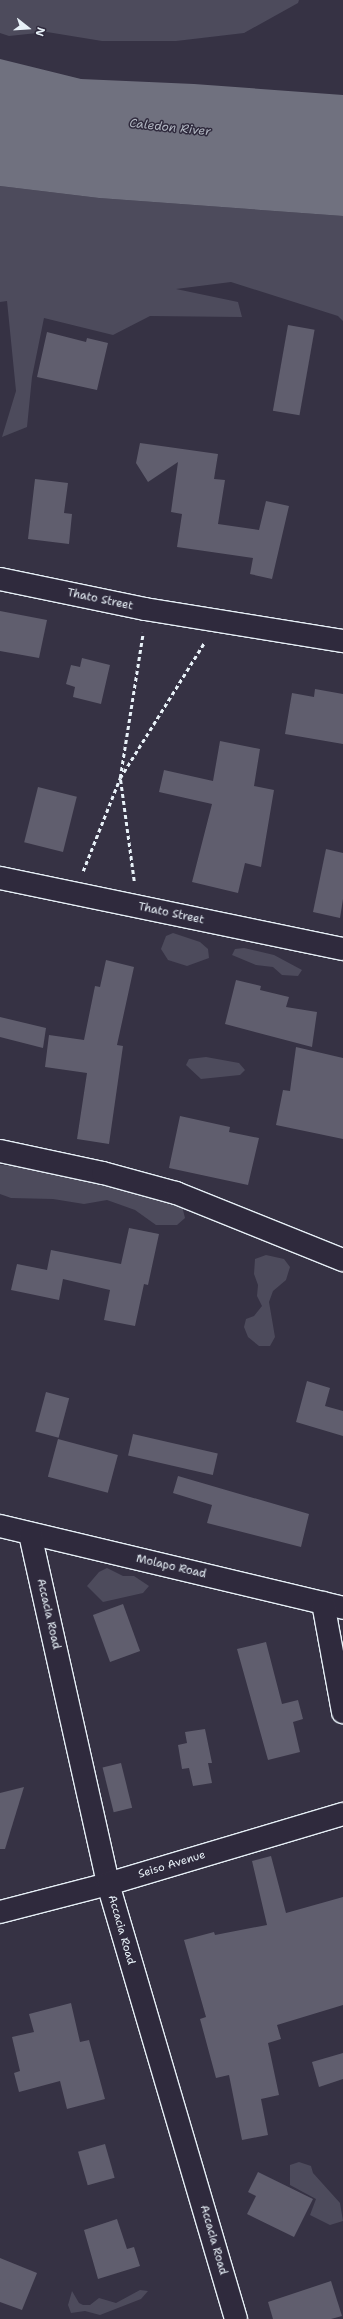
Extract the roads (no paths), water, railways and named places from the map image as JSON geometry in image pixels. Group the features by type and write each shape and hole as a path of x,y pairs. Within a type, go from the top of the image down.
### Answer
{"street":[{"name":"Thato Street","path":"0,579 145,609 343,641"},
{"name":"Thato Street","path":"0,878 343,949"},
{"path":"0,1151 103,1173 176,1193 343,1260"},
{"name":"Molapo Road","path":"0,1526 333,1606"},
{"name":"Accacia Road","path":"30,1534 108,1884 236,2319"},
{"path":"333,1606 343,1712"},
{"name":"Seiso Avenue","path":"0,1912 108,1884 343,1814"}],"water":[{"name":"Caledon River","path":"0,59 81,79 194,84 343,95 343,216 99,198 0,186"}]}
